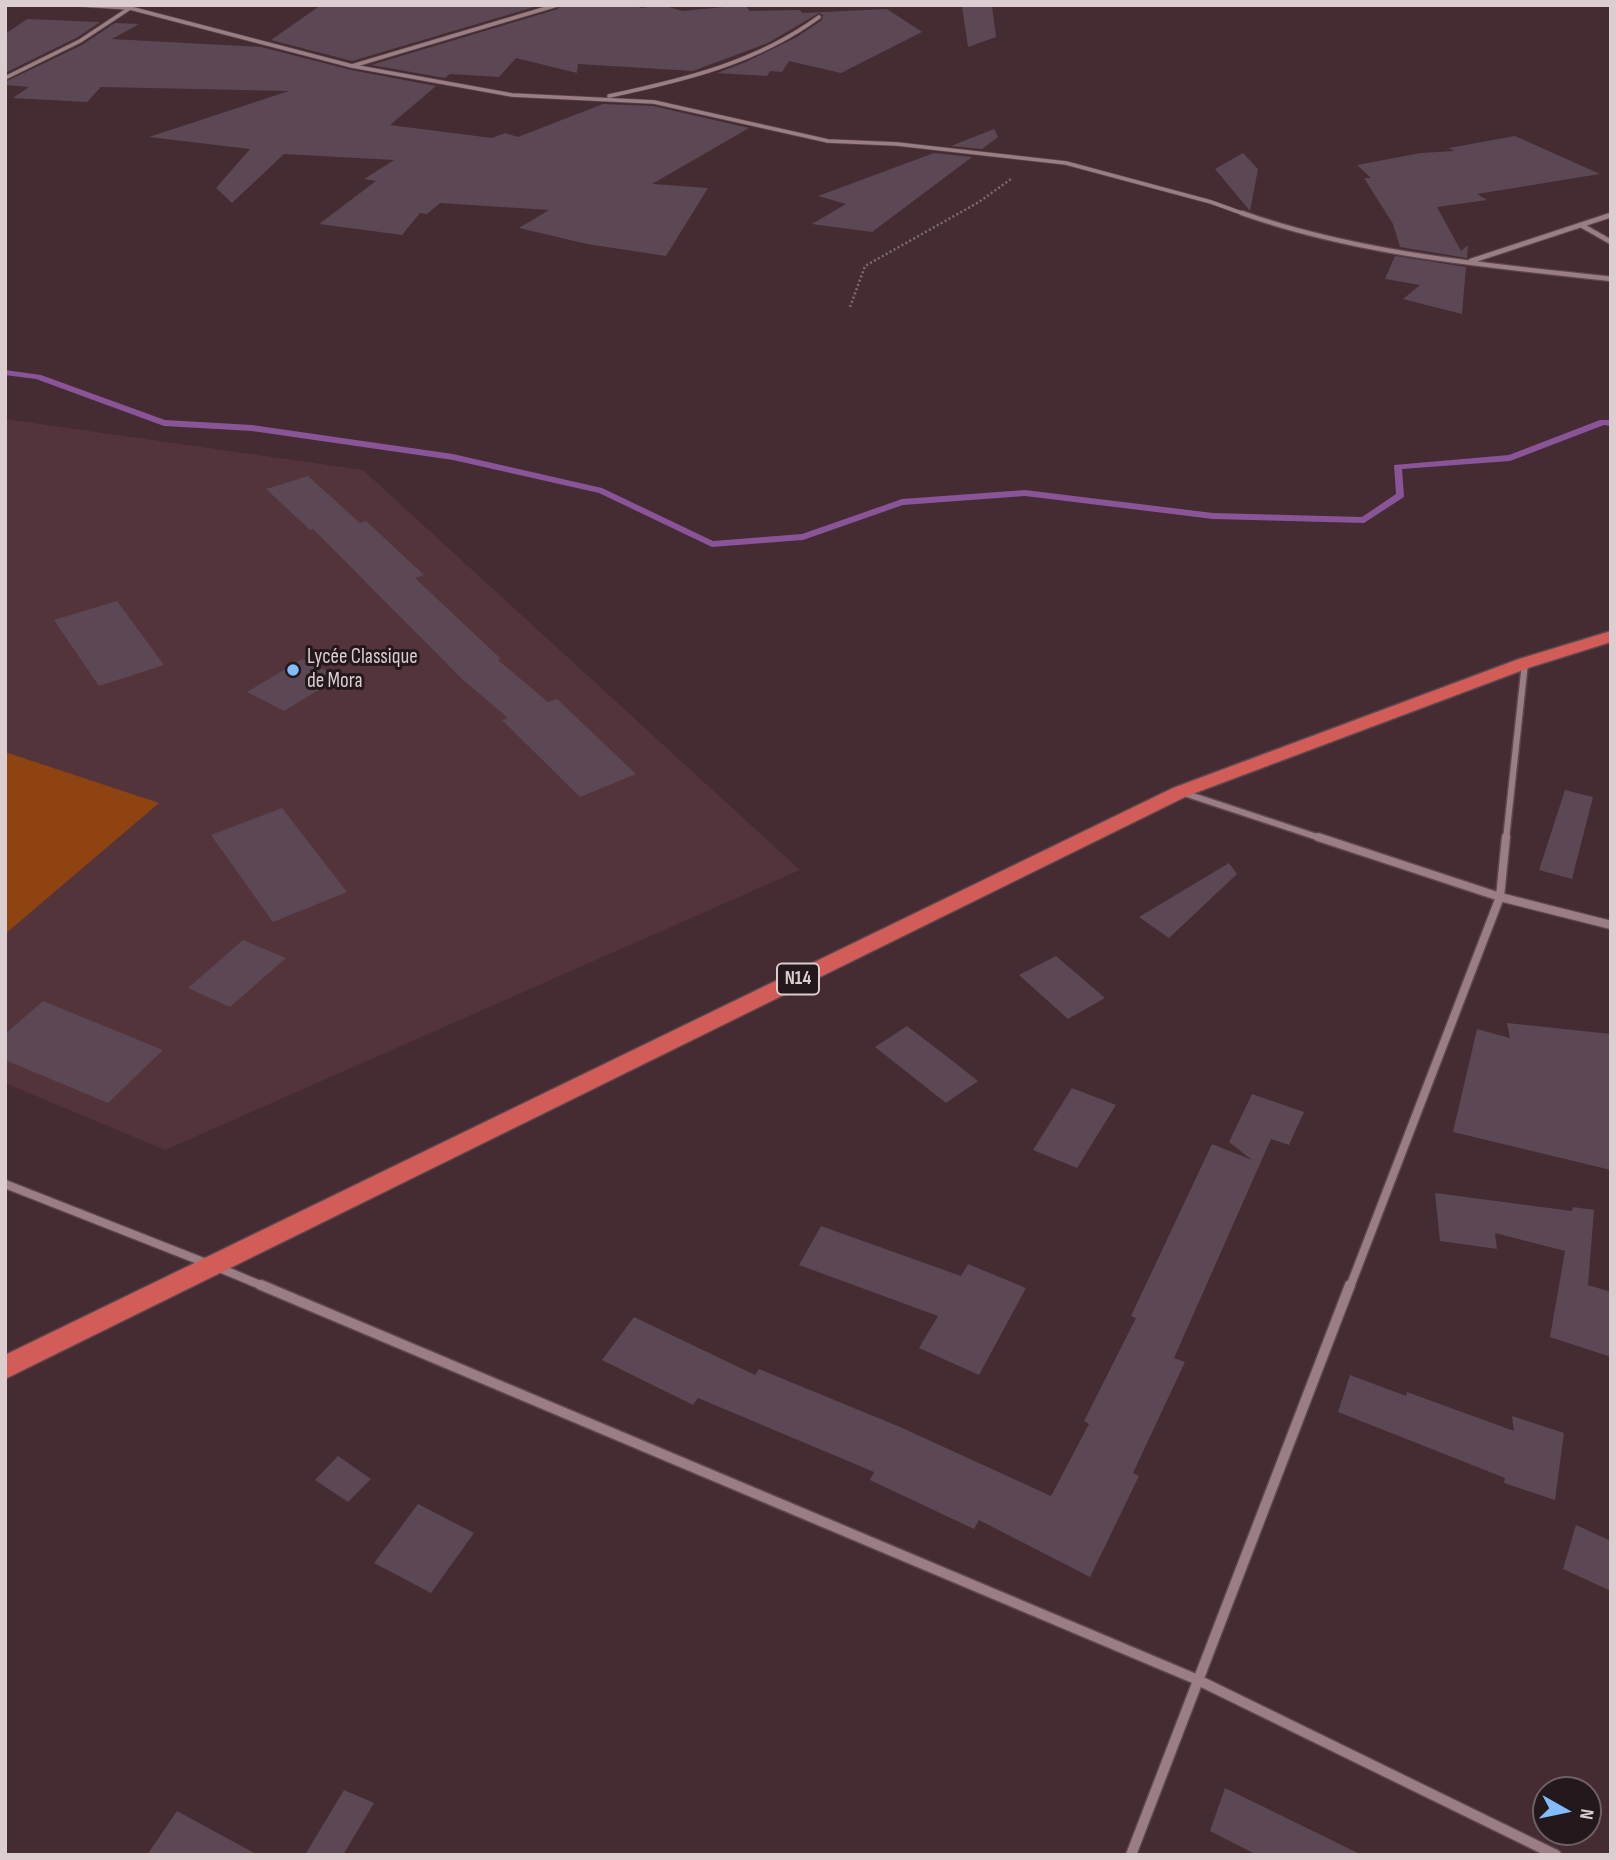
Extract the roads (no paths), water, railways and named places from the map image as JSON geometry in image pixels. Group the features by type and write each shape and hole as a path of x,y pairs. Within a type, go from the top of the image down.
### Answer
{"highway":[{"name":"N14","path":"5,1368 1180,792 1525,663 1611,636"}],"street":[{"path":"82,5 130,8 352,66 512,94 628,99 674,105 828,141 897,144 1066,163 1211,202 1290,230 1356,245 1467,263 1611,279"},
{"path":"5,78 80,41 136,5"},
{"path":"352,66 557,5"},
{"path":"595,99 651,88 748,59 802,32 819,17"},
{"path":"1467,263 1611,215"},
{"path":"1581,225 1611,242"},
{"path":"1131,1855 1500,897 1525,663"},
{"path":"1180,792 1500,897 1611,925"},
{"path":"5,1184 213,1266 1198,1680 1556,1855"}],"waterway":[{"path":"5,372 38,377 164,423 252,428 453,457 602,491 712,544 803,537 902,502 1025,493 1213,516 1364,520 1401,495 1397,467 1510,458 1603,422 1611,423"}],"place":[{"name":"Lycée Classique de Mora","path":"293,670"}]}
